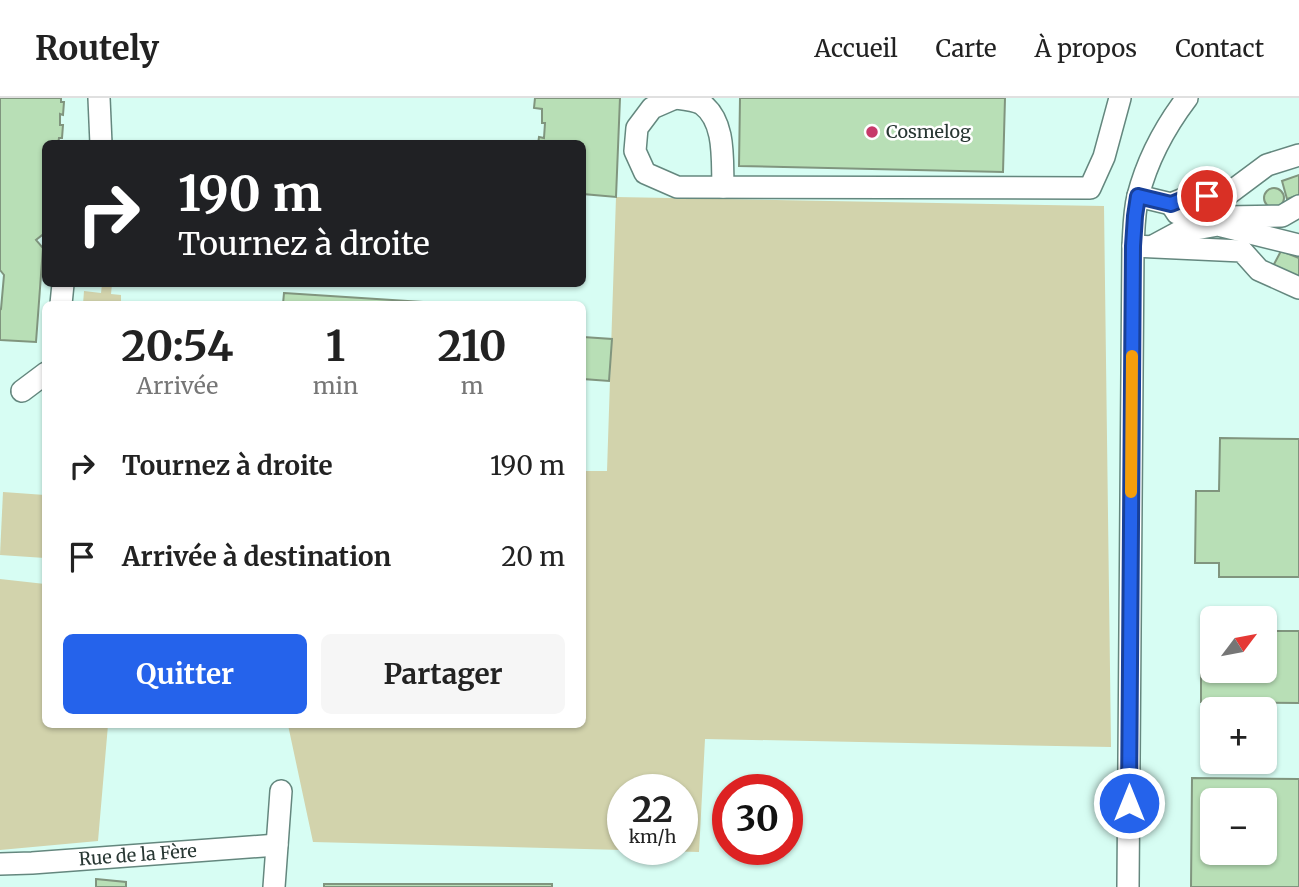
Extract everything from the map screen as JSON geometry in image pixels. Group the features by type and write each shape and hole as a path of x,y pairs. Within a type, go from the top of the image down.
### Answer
{"street":[{"path":"99,98 101,140"},
{"path":"723,187 721,142 716,120 700,103 675,98 652,108 636,128 635,150 645,173 677,187 1090,188 1104,157 1120,98"},
{"path":"1128,887 1143,246 1135,216 1138,196 1149,165 1161,138 1186,98"},
{"path":"1138,196 1171,204 1186,198 1228,194 1267,165 1299,155"},
{"path":"1171,204 1177,213 1225,217 1282,216 1299,206"},
{"path":"1143,246 1179,232 1218,225 1299,245"},
{"path":"1143,246 1242,251 1259,270 1299,288"},
{"path":"22,391 42,376"},
{"path":"274,887 281,791"},
{"name":"Rue de la Fère","path":"0,864 277,845"}],"green space":[{"path":"616,197 1104,206 1111,747 705,739 699,852 698,774 607,774 607,850 313,842 289,728 586,728 586,471 607,471"},
{"path":"102,287 112,287 111,294 121,295 121,301 83,301 84,291 101,293"},
{"path":"3,492 42,495 42,558 0,555"},
{"path":"0,579 42,584 42,728 108,728 98,841 0,850"}],"building":[{"path":"0,98 61,98 61,102 64,102 63,115 60,114 62,138 42,140 42,235 36,240 42,247 42,261 36,342 0,340 4,275 0,270"},
{"path":"535,98 620,98 616,197 586,194 586,140 539,140 539,137 544,138 545,123 542,123 542,109 534,108"},
{"name":"Cosmelog","path":"740,98 1005,98 1003,172 739,166"},
{"path":"1299,175 1299,195 1287,199 1282,181"},
{"path":"1270,188 1278,188 1284,198 1278,208 1270,208 1264,202 1264,194"},
{"path":"1281,251 1299,258 1299,278 1272,268"},
{"path":"284,293 408,301 283,301"},
{"path":"586,337 612,339 609,381 586,379"},
{"path":"1220,438 1299,439 1299,577 1219,577 1219,563 1195,563 1196,491 1219,491"},
{"path":"1278,631 1299,631 1299,703 1277,703 1277,697 1201,697 1201,683 1277,683"},
{"path":"1192,778 1299,779 1299,887 1191,887"},
{"path":"96,879 126,882 126,887 96,887"},
{"path":"324,884 552,884 552,887 324,887"}],"slow traffic":[{"path":"1131,492 1132,356"}],"place":[{"name":"Cosmelog","path":"872,132"}],"route":[{"path":"1129,803 1135,216 1138,196 1171,204 1186,198 1207,196"}]}
